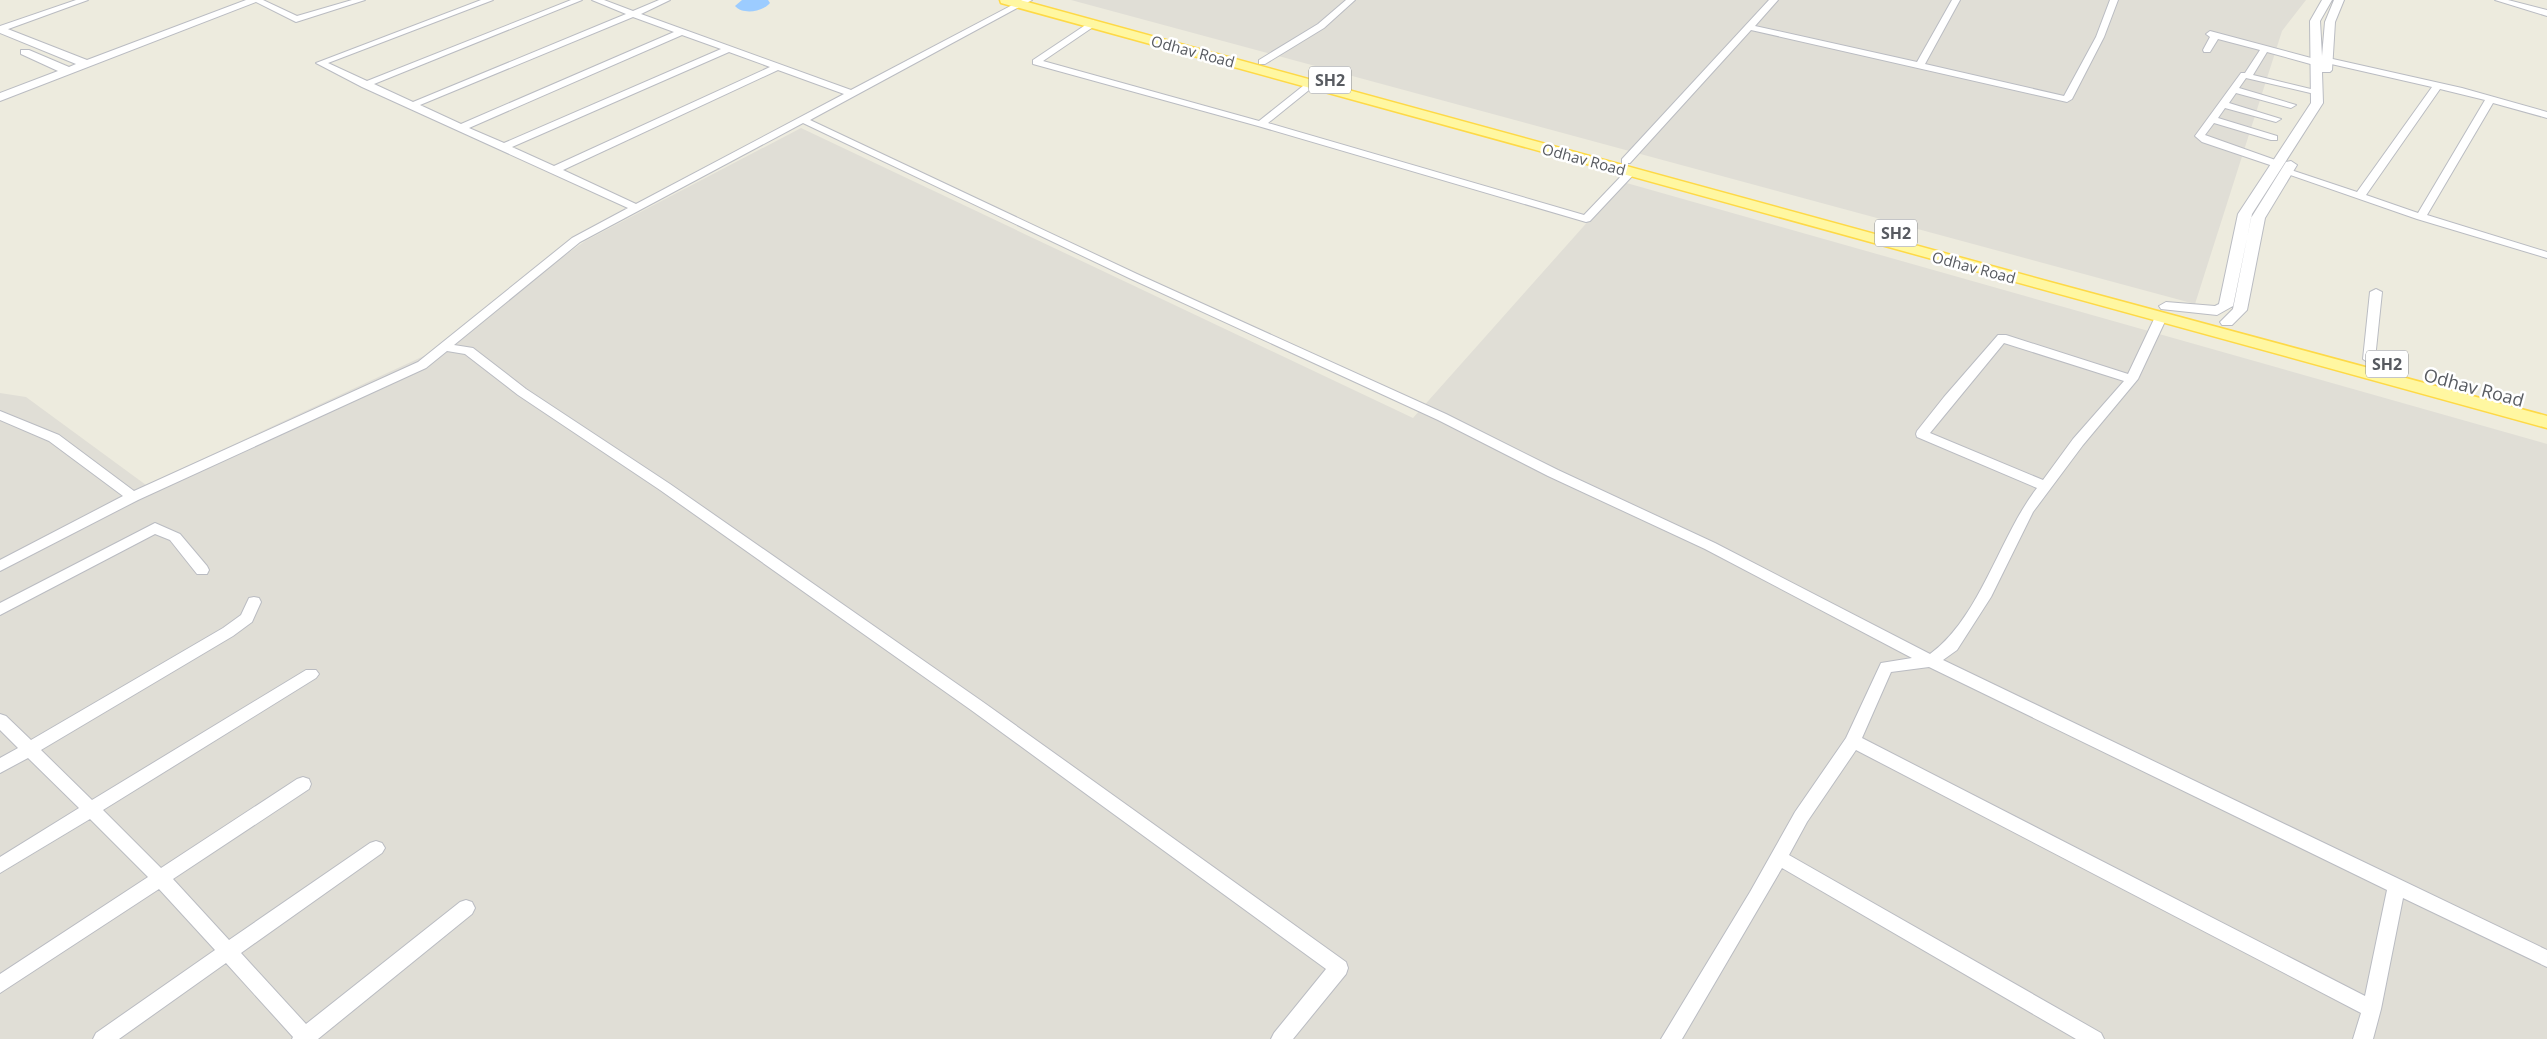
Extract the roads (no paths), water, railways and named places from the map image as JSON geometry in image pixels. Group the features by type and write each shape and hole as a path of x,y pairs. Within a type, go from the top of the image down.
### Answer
{"main road":[{"name":"Odhav Road","path":"1006,0 1028,1 1262,62 1628,166"},
{"name":"Odhav Road","path":"1028,1 1092,23 1311,84 1628,166 2164,311"},
{"name":"SH2","path":"2164,311 2230,318"},
{"name":"Odhav Road","path":"2230,318 2369,359 2547,407"},
{"name":"Odhav Road","path":"2230,318 2547,422"}],"street":[{"path":"0,29 84,0"},
{"path":"0,97 63,69 235,0"},
{"path":"0,29 81,62 256,0 296,19 361,0"},
{"path":"489,0 320,63 637,208"},
{"path":"365,85 578,0"},
{"path":"596,0 852,94"},
{"path":"411,106 666,0"},
{"path":"1262,62 1321,26 1351,0"},
{"path":"1092,23 1035,61 1261,124 1586,219 1628,166 1774,0"},
{"path":"1919,67 1956,0"},
{"path":"1750,27 1919,67 2067,99 2100,37 2114,0"},
{"path":"2282,168 2317,103 2318,60 2315,21 2327,0"},
{"path":"1671,1039 1779,858 1801,817 1853,741 1886,668 1931,662 1952,646 1986,593 2026,510 2078,442 2132,379 2164,311 2217,311 2230,318 2245,214 2282,168 2328,105 2318,60 2339,0"},
{"path":"2499,0 2547,13"},
{"path":"0,566 133,497 422,365 576,240 1028,1"},
{"path":"460,128 681,32"},
{"path":"2207,50 2213,35 2265,49 2437,86 2547,115"},
{"path":"0,40 63,69"},
{"path":"504,147 729,49"},
{"path":"2250,74 2265,49"},
{"path":"555,170 777,67"},
{"path":"0,88 63,69"},
{"path":"2316,93 2250,74 2244,74 2200,136 2205,140 2421,217 2547,255"},
{"path":"1261,124 1311,84"},
{"path":"2360,196 2437,86"},
{"path":"2233,89 2291,105"},
{"path":"2421,217 2490,99"},
{"path":"2222,104 2276,119"},
{"path":"2211,119 2274,138"},
{"path":"803,120 1142,280 1442,417 1553,473 1710,546 1931,662 2547,959"},
{"path":"2369,359 2376,292"},
{"path":"2045,486 1922,434 1948,400 2002,338 2132,379"},
{"path":"445,347 469,351 522,392 665,488 977,706 1339,968 1281,1039"},
{"path":"0,415 54,438 133,497"},
{"path":"0,610 154,528 175,537 202,570"},
{"path":"0,766 228,632 247,618 254,602"},
{"path":"0,866 311,674"},
{"path":"0,720 161,879 305,1038 466,908"},
{"path":"1853,741 2372,1009"},
{"path":"0,984 302,784"},
{"path":"103,1039 226,951 376,848"},
{"path":"1779,858 2094,1039"},
{"path":"2363,1039 2372,1009 2396,887"}],"water":[{"path":"742,0 768,0 770,3 762,9 743,11 735,6"}]}
